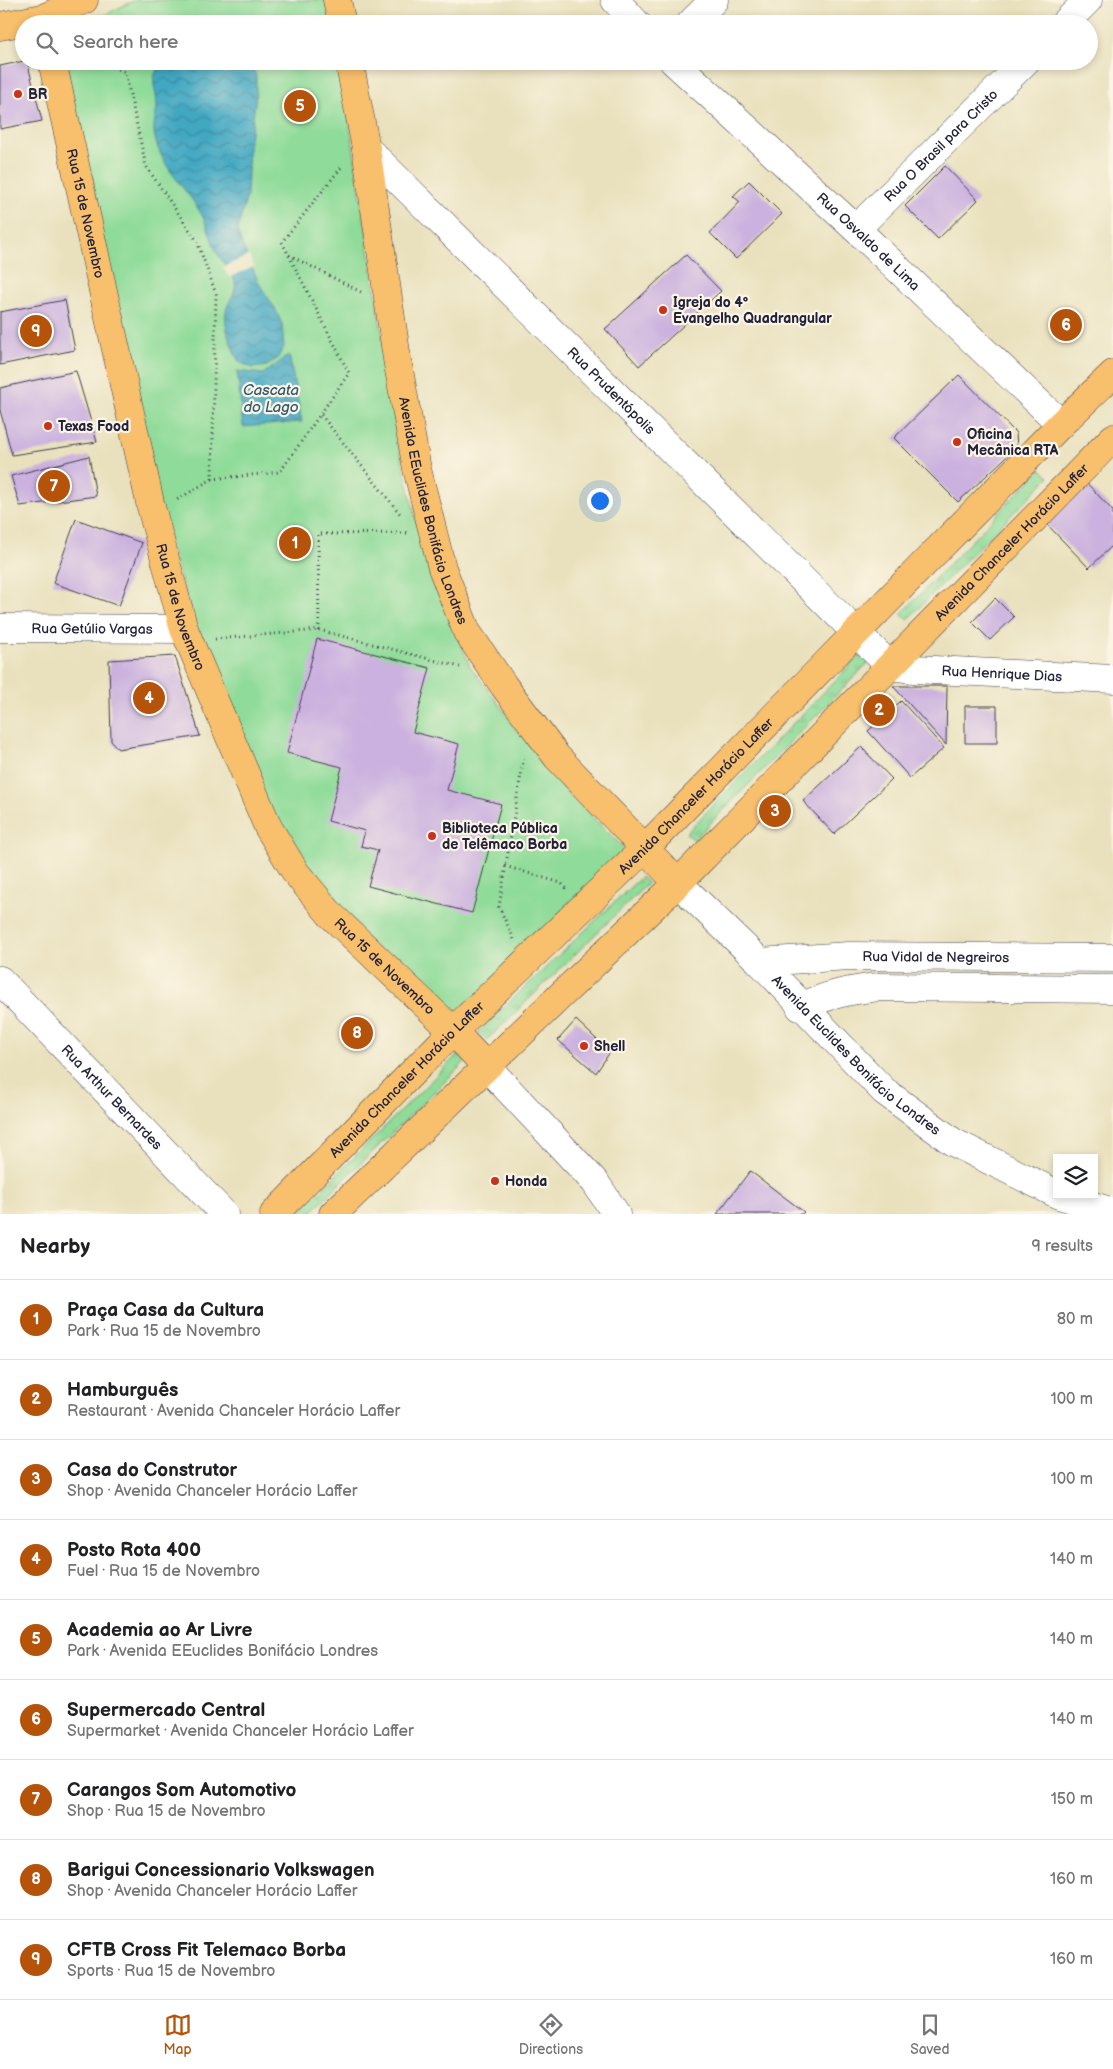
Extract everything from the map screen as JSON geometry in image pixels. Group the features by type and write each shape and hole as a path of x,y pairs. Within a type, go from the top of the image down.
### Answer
{"main road":[{"path":"42,14 84,0"},
{"path":"337,0 340,15"},
{"path":"0,26 15,22"},
{"name":"Rua 15 de Novembro","path":"54,70 151,507 184,629 268,827 296,873 331,915 453,1031 486,1066"},
{"name":"Avenida EEuclides Bonifácio Londres","path":"350,70 356,155 397,359 416,469 442,568 467,632 557,758 678,883"},
{"name":"Avenida Chanceler Horácio Laffer","path":"274,1214 453,1031 644,849 1061,424 1113,374"},
{"name":"Avenida Chanceler Horácio Laffer","path":"333,1214 678,883 1113,438"}],"street":[{"path":"615,0 629,15"},
{"path":"699,15 714,0"},
{"path":"1073,15 1088,0"},
{"name":"Rua Osvaldo de Lima","path":"683,70 856,229 1061,424"},
{"name":"Rua O Brasil para Cristo","path":"856,229 1017,70"},
{"name":"Rua Prudentópolis","path":"356,155 890,666"},
{"name":"Rua Getúlio Vargas","path":"0,628 184,629"},
{"name":"Rua Henrique Dias","path":"890,666 914,669 1113,679"},
{"name":"Avenida Euclides Bonifácio Londres","path":"678,883 760,962 800,1007 884,1091 953,1142 1053,1192"},
{"name":"Rua Vidal de Negreiros","path":"760,962 848,956 1113,958"},
{"name":"Rua Arthur Bernardes","path":"0,982 224,1214"},
{"path":"800,1007 829,995 879,987 1113,989"},
{"path":"486,1066 595,1182 616,1214"},
{"name":"Avenida Euclides Bonifácio Londres","path":"1071,1199 1113,1212"}],"path":[{"path":"120,70 125,72 146,166 197,241 216,294 212,479"},
{"path":"171,503 212,479 280,472 349,373 282,242 356,155"},
{"path":"289,254 365,294"},
{"path":"321,415 404,518"},
{"path":"319,630 318,534 416,533"},
{"path":"213,639 319,630 461,667"},
{"path":"515,942 498,907 525,751"},
{"path":"505,866 561,883 571,893"}],"green space":[{"path":"135,0 330,0 332,15 104,15"},
{"path":"59,70 341,70 400,451 424,555 470,666 560,785 630,854 451,1017 337,911 274,826 207,662 165,530"},
{"path":"1041,469 1049,477 908,619 901,614"},
{"path":"865,650 874,657 694,840 686,833"},
{"path":"641,877 648,883 486,1041 478,1032"},
{"path":"459,1053 466,1061 309,1214 297,1214"}],"water":[{"path":"158,70 254,70 256,75 256,96 249,147 247,196 238,235 260,285 275,308 282,324 284,347 277,359 267,366 253,368 239,362 229,337 225,317 227,307 234,294 235,282 217,253 200,212 165,163 156,143 154,129 157,105 154,77"},
{"name":"Cascata do Lago","path":"289,355 302,422 243,427 237,371 263,374"}],"pier":[{"path":"249,256 254,267 229,277 223,267"}],"building":[{"name":"BR","path":"15,63 15,70 29,70 42,121 0,129 0,66"},
{"path":"945,166 978,200 938,239 905,206"},
{"path":"749,181 782,214 736,259 710,233 740,202 733,196"},
{"name":"Igreja do 4º Evangelho Quadrangular","path":"686,255 721,291 639,366 605,329"},
{"path":"65,300 75,350 0,365 0,312"},
{"name":"Texas Food","path":"76,371 97,442 12,455 0,410 0,388"},
{"name":"Oficina Mecânica RTA","path":"959,375 1016,433 1017,447 958,502 894,438"},
{"path":"89,456 96,496 20,506 11,476"},
{"path":"1081,477 1113,511 1113,545 1089,568 1040,517"},
{"path":"76,519 142,543 119,606 53,583"},
{"path":"995,598 1014,617 990,640 972,622"},
{"path":"317,639 430,668 413,732 459,744 447,790 501,804 472,913 368,886 378,850 361,846 365,831 328,821 342,767 287,753"},
{"path":"175,656 200,736 118,749 111,741 109,660"},
{"path":"893,686 947,686 946,745"},
{"path":"901,701 944,748 910,778 868,731"},
{"path":"965,706 997,706 997,743 965,743"},
{"path":"861,747 892,779 834,834 803,801"},
{"name":"Shell","path":"576,1020 610,1052 596,1073 558,1040"},
{"path":"750,1171 804,1212 802,1214 717,1214"}],"place":[{"name":"BR","path":"18,94"},
{"name":"Academia ao Ar Livre","path":"300,106"},
{"name":"Igreja do 4º Evangelho Quadrangular","path":"663,310"},
{"name":"Supermercado Central","path":"1066,325"},
{"name":"CFTB Cross Fit Telemaco Borba","path":"36,331"},
{"name":"Texas Food","path":"48,426"},
{"name":"Oficina Mecânica RTA","path":"957,442"},
{"name":"Carangos Som Automotivo","path":"54,486"},
{"name":"Praça Casa da Cultura","path":"295,543"},
{"name":"Posto Rota 400","path":"149,698"},
{"name":"Hamburguês","path":"879,710"},
{"name":"Casa do Construtor","path":"775,811"},
{"name":"Biblioteca Pública de Telêmaco Borba","path":"432,836"},
{"name":"Barigui Concessionario Volkswagen","path":"357,1033"},
{"name":"Shell","path":"584,1046"},
{"name":"Honda","path":"495,1181"}]}
